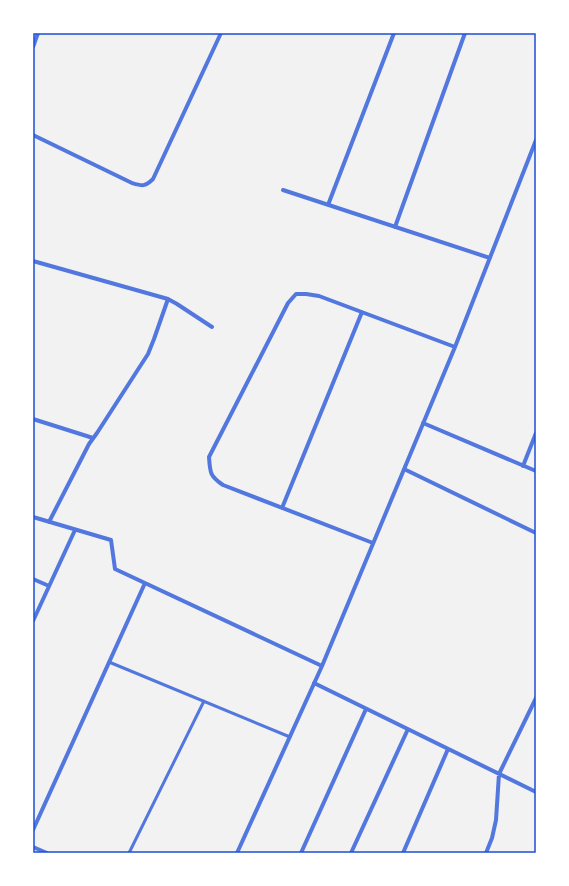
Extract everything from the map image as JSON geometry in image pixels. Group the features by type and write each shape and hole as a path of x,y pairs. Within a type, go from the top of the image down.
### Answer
{"street":[{"path":"33,48 38,33"},
{"path":"33,135 132,183 144,186 148,184 153,179 221,33"},
{"path":"328,205 394,33"},
{"path":"395,227 465,33"},
{"path":"237,853 322,666 455,347 536,140"},
{"path":"283,190 490,258"},
{"path":"33,261 168,300 177,304 212,327"},
{"path":"373,543 223,485 216,480 210,472 209,457 288,302 296,294 319,296 455,347"},
{"path":"49,522 93,438 148,354 168,300"},
{"path":"282,508 362,312"},
{"path":"33,419 93,438"},
{"path":"423,423 536,471"},
{"path":"523,466 536,433"},
{"path":"404,469 536,533"},
{"path":"33,517 111,540 115,569 322,666"},
{"path":"33,622 75,530"},
{"path":"33,579 49,586"},
{"path":"33,830 145,583"},
{"path":"314,683 536,792"},
{"path":"486,853 492,838 496,820 499,774 536,698"},
{"path":"301,853 366,709"},
{"path":"351,853 408,729"},
{"path":"403,853 448,749"},
{"path":"33,847 47,853"}],"lane":[{"path":"109,662 290,737"},
{"path":"129,853 204,701"}]}
